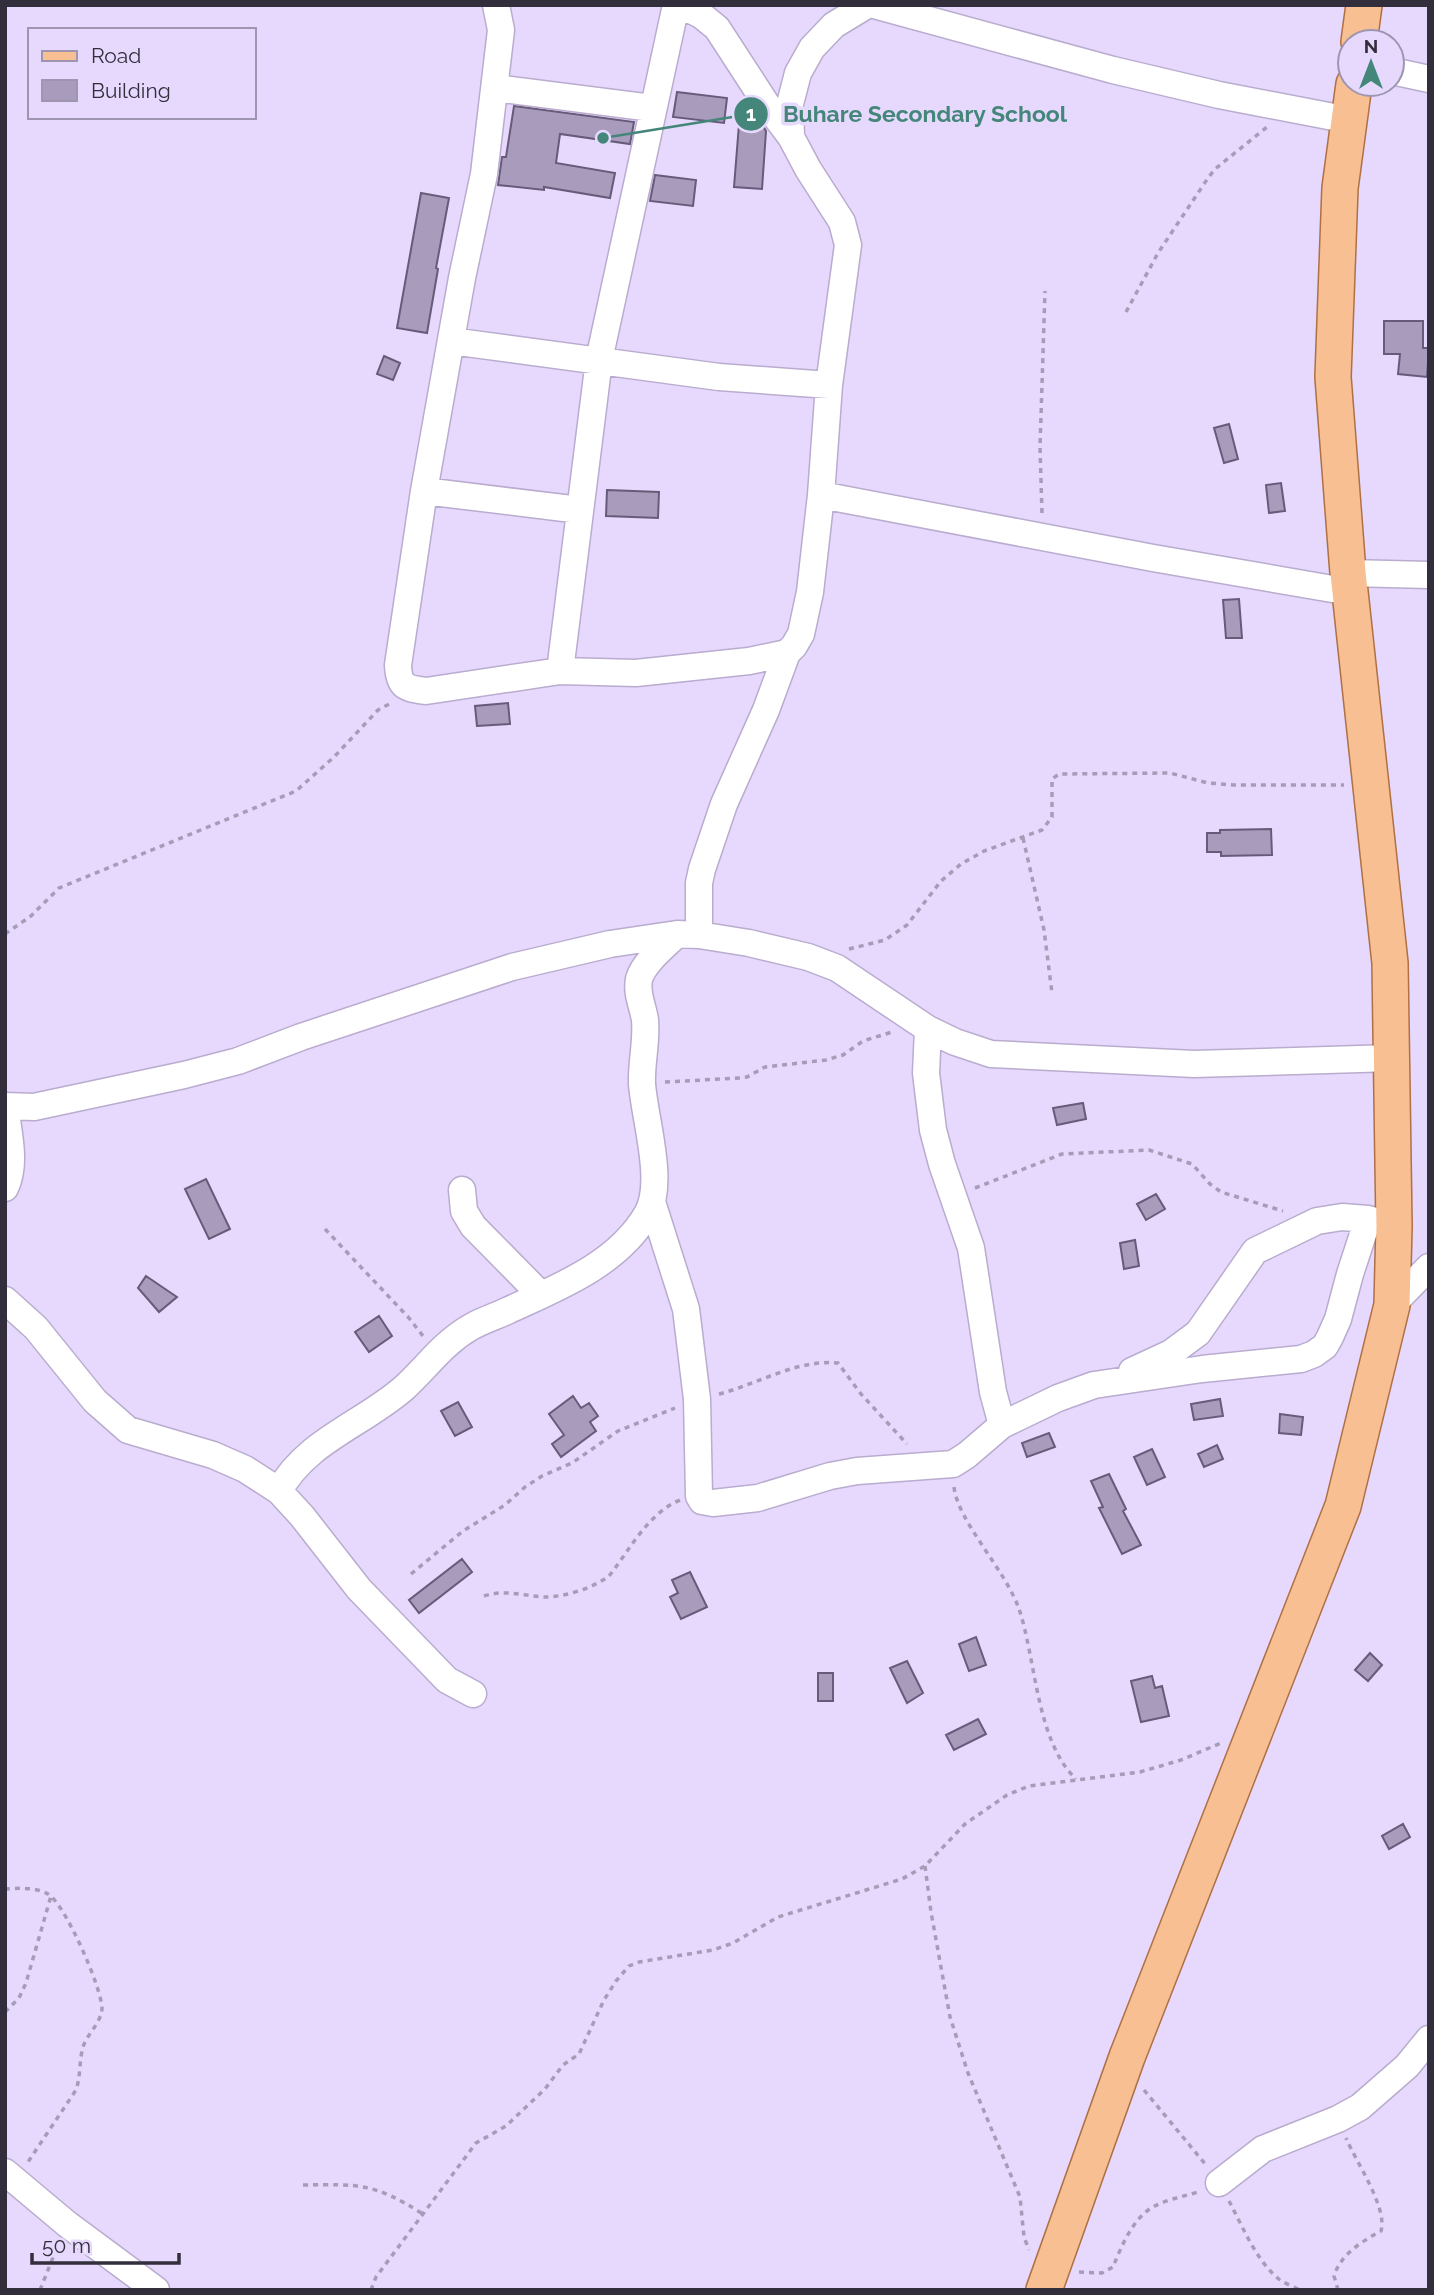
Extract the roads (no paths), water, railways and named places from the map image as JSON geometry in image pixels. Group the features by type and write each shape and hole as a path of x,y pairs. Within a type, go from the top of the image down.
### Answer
{"main road":[{"path":"1361,28 1364,5"},
{"path":"1048,2278 1127,2057 1343,1506 1392,1305 1381,1222 1392,1058 1390,963 1349,582 1333,377 1340,188 1352,98"}],"street":[{"path":"496,5 501,30 484,174 424,491 398,666 399,679 406,687 416,690 437,690 560,671 636,673 749,661 787,653"},
{"path":"279,1491 298,1463 322,1443 383,1405 405,1386 435,1353 470,1327 541,1295 603,1262 647,1214 652,1202 656,1187 643,1090 645,1020 638,993 640,977 650,961 688,934 698,883 724,804 771,698 787,653 801,634 810,592 829,385 848,245 842,222 791,137 766,105 717,29 701,15 678,5 652,108 599,360 560,671"},
{"path":"791,137 792,90 812,48 834,25 867,5"},
{"path":"874,5 1113,70 1219,95 1349,120"},
{"path":"1406,74 1429,79"},
{"path":"495,88 652,108"},
{"path":"451,341 719,377 829,385"},
{"path":"424,491 580,510"},
{"path":"821,495 1043,536 1349,582 1429,575"},
{"path":"5,1188 10,1178 11,1158 5,1106 34,1107 184,1075 238,1061 301,1037 512,967 610,944 688,934 749,943 808,957 837,968 925,1027 955,1042 991,1054 1194,1064 1392,1058"},
{"path":"925,1027 926,1073 933,1129 971,1248 993,1392 1002,1425"},
{"path":"462,1190 464,1211 473,1226 541,1295"},
{"path":"652,1202 686,1309 697,1399 698,1496 702,1501 713,1503 758,1498 830,1476 857,1471 942,1465 967,1455 1002,1425 1058,1398 1143,1367 1171,1353 1198,1333 1255,1251 1317,1221 1342,1217 1381,1222 1350,1274 1338,1319 1325,1346 1314,1354 1301,1359 1202,1369 1094,1385"},
{"path":"1392,1305 1429,1267"},
{"path":"5,1300 36,1328 95,1401 128,1430 213,1455 245,1469 279,1491 359,1589 447,1680 473,1694"},
{"path":"1219,2183 1263,2149 1338,2119 1374,2097 1407,2066 1429,2039"},
{"path":"10,2177 67,2224 156,2290"}],"place":[{"name":"Buhare Secondary School","path":"603,138"}]}
